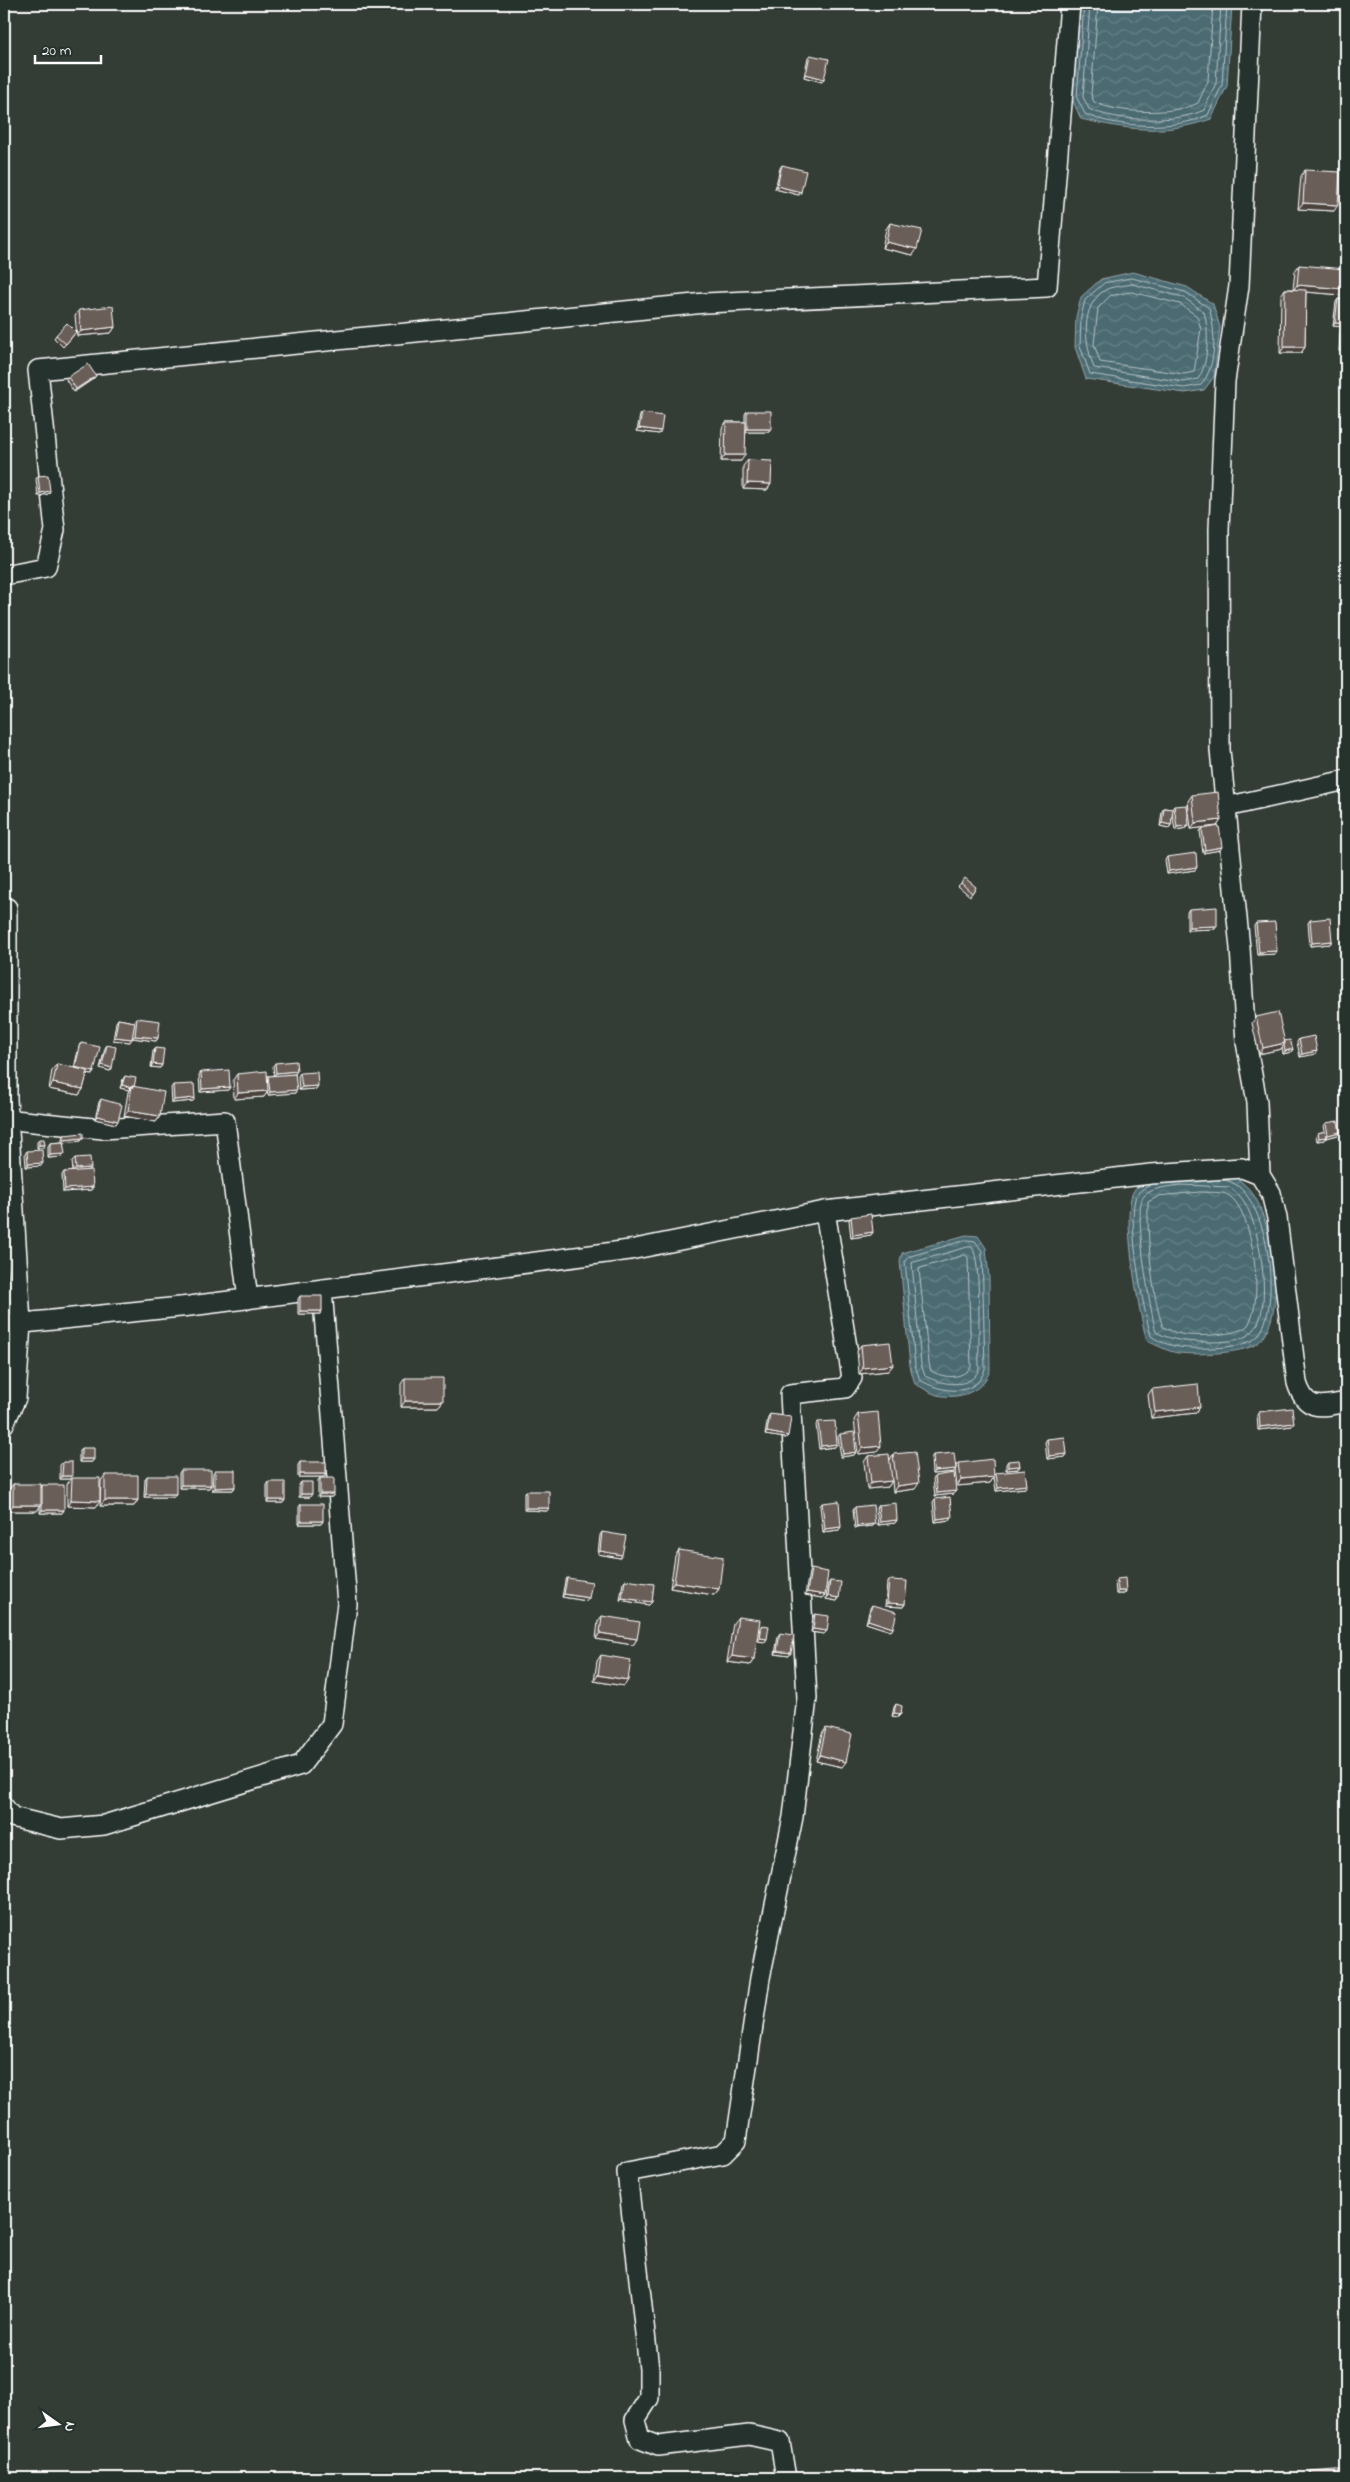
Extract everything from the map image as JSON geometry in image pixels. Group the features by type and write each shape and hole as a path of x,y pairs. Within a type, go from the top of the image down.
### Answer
{"street":[{"path":"4,576 46,567 55,530 38,370 705,303 1047,287 1070,4"},
{"path":"1252,4 1239,286 1225,381 1219,530 1220,750 1240,948 1246,1042 1258,1102 1260,1175 1271,1192 1277,1218 1297,1383 1301,1397 1311,1405 1324,1406 1346,1402"},
{"path":"1226,807 1346,780"},
{"path":"4,908 7,908 6,1119 16,1398 4,1424"},
{"path":"6,1119 103,1129 225,1121 248,1298"},
{"path":"12,1324 248,1298 630,1250 825,1211 1151,1174 1242,1168 1260,1175"},
{"path":"786,2478 780,2442 768,2438 749,2436 658,2446 640,2439 635,2420 649,2398 649,2369 627,2172 723,2154 736,2141 760,1978 794,1817 807,1698 790,1394 845,1388 852,1378 825,1211"},
{"path":"4,1807 12,1817 61,1829 104,1825 301,1765 332,1724 347,1604 322,1289"}],"water":[{"path":"1079,4 1232,4 1227,86 1211,119 1178,127 1146,129 1115,126 1081,119 1072,99"},
{"path":"1133,272 1187,287 1213,304 1220,327 1214,377 1204,390 1185,393 1086,379 1075,347 1076,317 1081,297 1101,279"},
{"path":"1184,1176 1235,1176 1257,1200 1269,1236 1275,1274 1275,1293 1273,1312 1268,1328 1260,1341 1254,1345 1245,1349 1222,1353 1187,1354 1167,1350 1147,1341 1135,1286 1132,1260 1129,1213 1131,1196 1137,1187 1158,1179"},
{"path":"966,1235 978,1236 986,1248 989,1278 990,1370 982,1384 969,1393 954,1396 937,1395 915,1384 910,1366 900,1261 902,1253"}],"building":[{"path":"810,55 829,59 824,79 806,74"},
{"path":"782,165 806,171 801,192 777,186"},
{"path":"1305,170 1340,172 1338,205 1303,203"},
{"path":"890,223 922,230 917,249 886,242"},
{"path":"1299,265 1346,269 1346,289 1297,285"},
{"path":"1285,289 1306,290 1305,347 1284,347"},
{"path":"1338,299 1346,300 1346,324 1335,323"},
{"path":"113,306 115,327 81,331 79,310"},
{"path":"67,323 76,332 66,344 56,335"},
{"path":"1342,330 1346,331 1346,349 1341,348"},
{"path":"88,364 96,376 76,389 68,377"},
{"path":"747,411 771,411 771,429 747,429"},
{"path":"642,413 663,416 661,431 639,428"},
{"path":"726,422 746,422 745,455 725,455"},
{"path":"748,460 772,461 771,484 747,483"},
{"path":"48,475 50,491 40,493 38,476"},
{"path":"1218,792 1221,820 1195,823 1192,795"},
{"path":"1187,805 1189,825 1177,827 1174,806"},
{"path":"1164,808 1173,809 1171,825 1162,823"},
{"path":"1219,826 1222,847 1205,850 1202,829"},
{"path":"1196,853 1197,867 1169,871 1167,857"},
{"path":"965,878 976,887 972,893 961,883"},
{"path":"1217,907 1217,926 1189,927 1189,909"},
{"path":"1330,918 1332,941 1312,943 1310,920"},
{"path":"1275,922 1277,951 1259,952 1256,923"},
{"path":"1278,1012 1285,1043 1263,1048 1256,1017"},
{"path":"137,1018 160,1021 158,1038 135,1036"},
{"path":"118,1019 135,1022 132,1039 115,1037"},
{"path":"1314,1036 1317,1051 1302,1054 1299,1039"},
{"path":"1290,1040 1293,1049 1285,1051 1284,1041"},
{"path":"81,1043 100,1047 94,1072 75,1067"},
{"path":"107,1045 116,1047 112,1068 102,1065"},
{"path":"155,1048 164,1049 162,1065 153,1064"},
{"path":"296,1061 297,1071 276,1073 275,1063"},
{"path":"57,1064 88,1071 83,1089 53,1083"},
{"path":"229,1070 230,1087 202,1089 201,1072"},
{"path":"267,1071 268,1091 238,1093 237,1074"},
{"path":"317,1072 318,1086 302,1087 300,1073"},
{"path":"295,1074 297,1090 270,1092 268,1076"},
{"path":"125,1076 136,1078 134,1087 122,1085"},
{"path":"194,1084 195,1098 174,1100 173,1085"},
{"path":"132,1086 164,1092 160,1116 128,1111"},
{"path":"101,1099 122,1105 118,1121 97,1116"},
{"path":"1338,1121 1340,1132 1328,1135 1326,1123"},
{"path":"1325,1131 1326,1137 1319,1138 1318,1133"},
{"path":"83,1133 83,1138 64,1140 64,1135"},
{"path":"39,1139 44,1139 45,1145 39,1145"},
{"path":"63,1142 65,1154 50,1155 50,1143"},
{"path":"42,1150 43,1163 28,1164 27,1151"},
{"path":"90,1157 91,1168 76,1169 75,1158"},
{"path":"92,1170 93,1187 65,1189 64,1172"},
{"path":"871,1214 873,1232 853,1235 851,1217"},
{"path":"300,1296 322,1296 322,1311 300,1311"},
{"path":"890,1342 893,1365 863,1368 861,1345"},
{"path":"405,1378 443,1378 443,1401 405,1401"},
{"path":"1198,1384 1200,1407 1155,1412 1152,1389"},
{"path":"1292,1408 1294,1423 1260,1427 1259,1412"},
{"path":"878,1412 881,1446 862,1448 858,1414"},
{"path":"770,1414 791,1417 788,1436 767,1432"},
{"path":"835,1421 837,1444 821,1446 818,1422"},
{"path":"854,1432 856,1452 843,1454 840,1434"},
{"path":"1065,1437 1067,1454 1049,1456 1047,1439"},
{"path":"81,1448 94,1448 94,1459 81,1459"},
{"path":"915,1452 919,1483 897,1486 893,1454"},
{"path":"954,1453 956,1469 934,1471 933,1455"},
{"path":"889,1454 892,1481 871,1483 868,1456"},
{"path":"993,1459 994,1477 961,1480 959,1463"},
{"path":"1019,1460 1020,1466 1008,1467 1008,1461"},
{"path":"63,1462 72,1462 72,1476 62,1476"},
{"path":"300,1462 326,1462 326,1474 300,1474"},
{"path":"181,1470 211,1470 211,1485 181,1485"},
{"path":"215,1470 235,1470 235,1487 215,1488"},
{"path":"1025,1470 1027,1485 998,1488 996,1473"},
{"path":"954,1473 956,1491 937,1493 935,1476"},
{"path":"105,1475 138,1475 138,1500 105,1500"},
{"path":"147,1476 176,1476 176,1494 146,1494"},
{"path":"72,1478 100,1478 100,1501 71,1500"},
{"path":"320,1478 334,1478 334,1494 320,1494"},
{"path":"269,1482 285,1482 285,1500 269,1500"},
{"path":"301,1482 312,1482 312,1494 301,1494"},
{"path":"13,1484 41,1484 41,1505 13,1505"},
{"path":"42,1485 64,1485 64,1510 42,1510"},
{"path":"4,1487 7,1487 7,1506 4,1506"},
{"path":"526,1491 549,1491 549,1508 526,1508"},
{"path":"950,1497 952,1517 937,1519 935,1499"},
{"path":"839,1501 841,1527 825,1529 822,1503"},
{"path":"896,1503 897,1520 880,1522 878,1505"},
{"path":"301,1504 323,1504 323,1521 301,1521"},
{"path":"873,1505 875,1524 857,1526 855,1507"},
{"path":"602,1532 626,1536 622,1555 600,1551"},
{"path":"679,1550 723,1557 719,1589 674,1582"},
{"path":"811,1569 828,1572 825,1595 807,1592"},
{"path":"567,1578 592,1582 589,1598 564,1594"},
{"path":"1125,1578 1126,1591 1118,1591 1117,1579"},
{"path":"625,1580 654,1584 652,1602 622,1598"},
{"path":"889,1580 907,1581 905,1604 887,1603"},
{"path":"830,1581 841,1582 839,1598 828,1596"},
{"path":"872,1605 897,1612 893,1628 868,1620"},
{"path":"815,1614 829,1616 827,1631 813,1629"},
{"path":"602,1616 640,1622 637,1639 600,1633"},
{"path":"738,1617 760,1620 754,1659 732,1656"},
{"path":"762,1625 769,1626 767,1639 760,1638"},
{"path":"780,1633 794,1635 791,1653 777,1651"},
{"path":"601,1655 631,1660 628,1680 598,1675"},
{"path":"896,1704 902,1706 901,1714 894,1713"},
{"path":"826,1728 852,1734 846,1762 820,1755"},
{"path":"1346,2469 1346,2478 1312,2478 1311,2472"}]}
